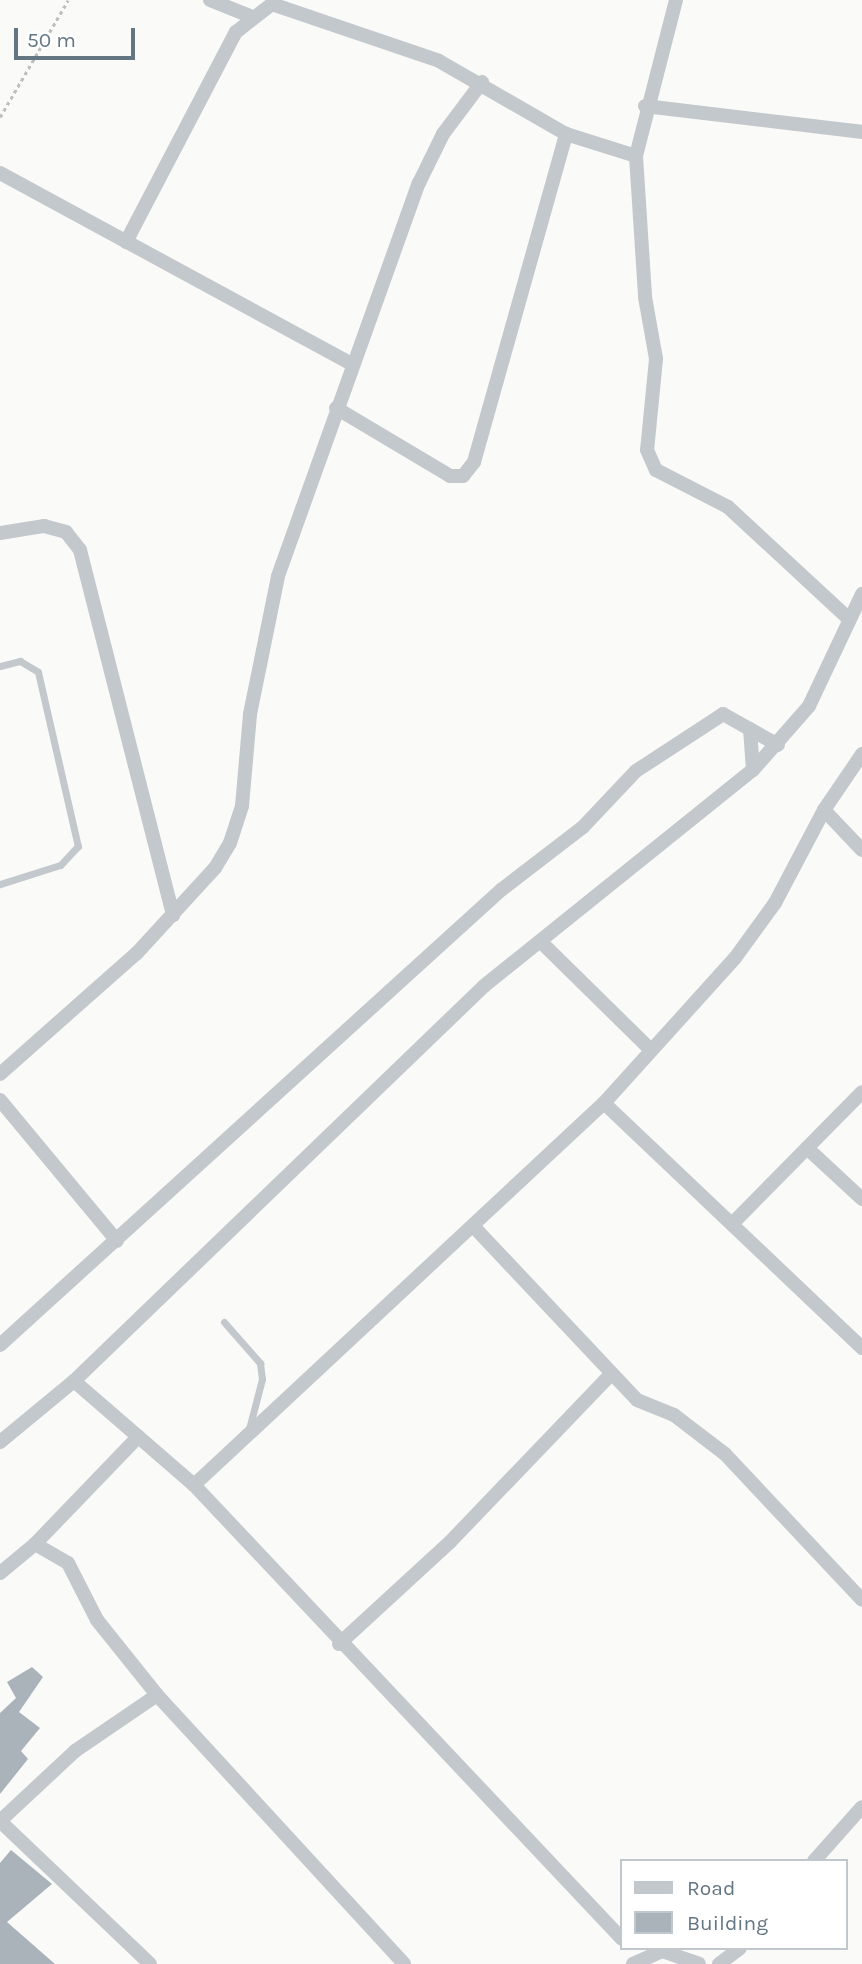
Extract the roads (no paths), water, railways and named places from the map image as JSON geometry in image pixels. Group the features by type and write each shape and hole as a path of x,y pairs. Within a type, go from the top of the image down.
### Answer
{"street":[{"path":"210,0 250,16"},
{"path":"676,0 645,106 636,156 645,297 656,359 647,450 656,470 728,507 848,618"},
{"path":"126,242 236,32 250,16 272,4 298,10 482,82 566,134 636,156"},
{"path":"0,1074 173,915 215,868 242,806 250,713 278,576 336,408 419,183 443,134 482,82"},
{"path":"645,106 862,132"},
{"path":"336,408 450,476 463,476 474,462 566,134"},
{"path":"0,173 352,364"},
{"path":"0,533 44,526 66,532 80,550 173,915"},
{"path":"0,1442 74,1381 350,1111 484,986 753,770 778,745 809,706 848,618 862,594"},
{"path":"0,1345 501,890 583,827 636,771 680,747 715,717 736,717 750,729 778,745"},
{"path":"750,729 753,770"},
{"path":"194,1486 475,1228 604,1103 735,958 775,903 824,810 862,754"},
{"path":"824,810 862,850"},
{"path":"541,942 650,1049"},
{"path":"732,1224 862,1093"},
{"path":"0,1100 117,1241"},
{"path":"604,1103 862,1348"},
{"path":"807,1148 862,1199"},
{"path":"475,1228 637,1400 674,1415 725,1454 862,1600"},
{"path":"339,1644 450,1542 611,1374"},
{"path":"74,1381 194,1486 339,1644 620,1938"},
{"path":"0,1573 35,1544 138,1437"},
{"path":"35,1544 68,1563 97,1620 157,1695 404,1964"},
{"path":"150,1964 0,1821 75,1751 157,1695"},
{"path":"816,1859 862,1807"},
{"path":"719,1964 737,1950"},
{"path":"635,1957 662,1951 699,1964"}],"lane":[{"path":"0,666 20,661 38,672 78,846 60,864 0,884"},
{"path":"224,1322 260,1363 262,1379 247,1437"}]}
